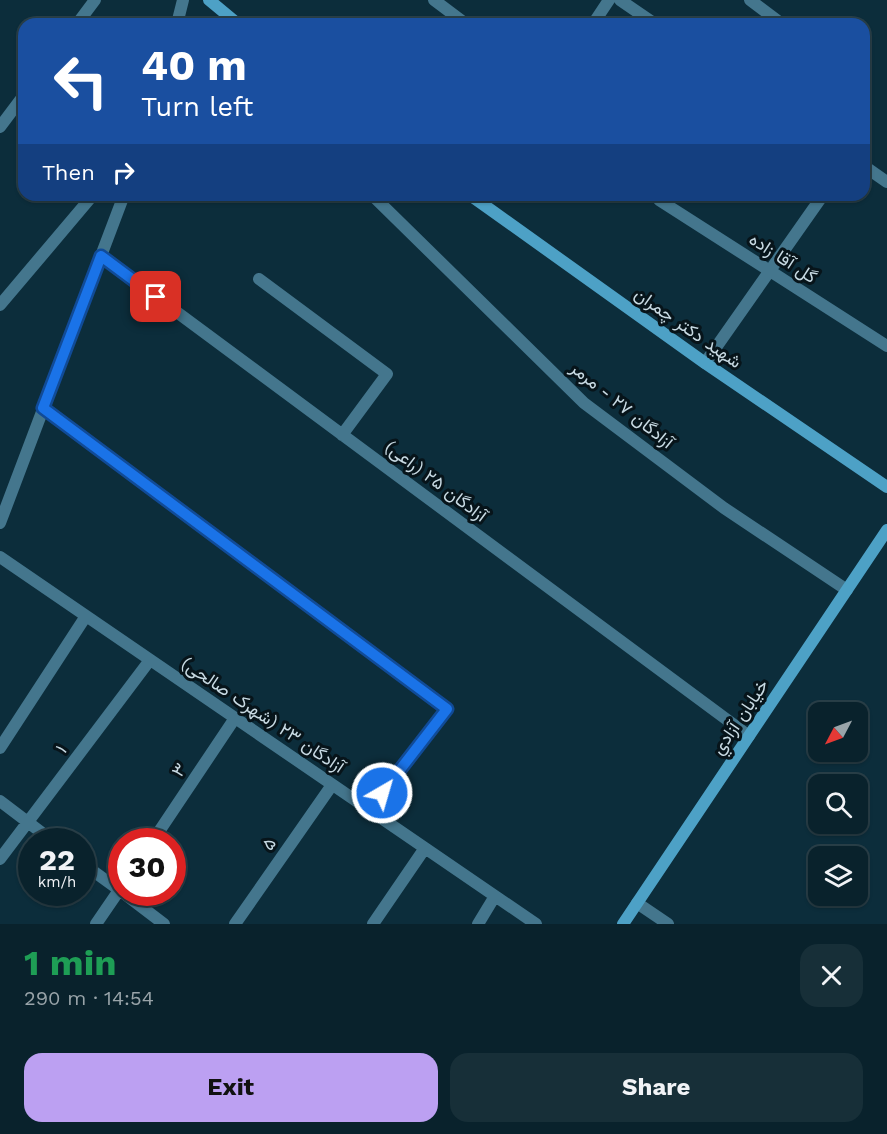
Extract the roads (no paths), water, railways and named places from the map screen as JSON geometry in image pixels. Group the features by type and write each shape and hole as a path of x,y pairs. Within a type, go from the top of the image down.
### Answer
{"street":[{"path":"82,18 95,0"},
{"path":"178,18 183,0"},
{"path":"209,0 231,18"},
{"path":"434,0 458,18"},
{"path":"597,18 609,0"},
{"path":"620,0 646,18"},
{"path":"750,0 775,18"},
{"path":"0,127 18,102"},
{"path":"870,170 887,182"},
{"path":"0,305 88,201"},
{"path":"0,523 122,201"},
{"name":"آزادگان ۲۷ - مرمر","path":"378,201 585,403 724,508 847,590"},
{"name":"شهید دکتر چمران","path":"478,201 705,363 887,487"},
{"name":"گل آقا زاده","path":"661,201 887,346"},
{"path":"705,363 819,201"},
{"name":"آزادگان ۲۵ (راعی)","path":"101,256 749,736"},
{"path":"258,279 387,374 342,435"},
{"path":"43,408 447,709 369,810"},
{"name":"خيابان آزادي","path":"623,924 887,530"},
{"name":"آزادگان ۲۳ (شهرک صالحی)","path":"0,557 536,924"},
{"path":"0,748 86,616"},
{"name":"۱","path":"0,859 150,660"},
{"name":"۳","path":"161,828 236,718"},
{"name":"۵","path":"235,924 332,785"},
{"path":"0,801 36,828"},
{"path":"373,924 425,848"},
{"path":"478,924 495,896"},
{"path":"637,903 668,924"},
{"path":"96,924 109,906"},
{"path":"141,906 164,924"}]}
